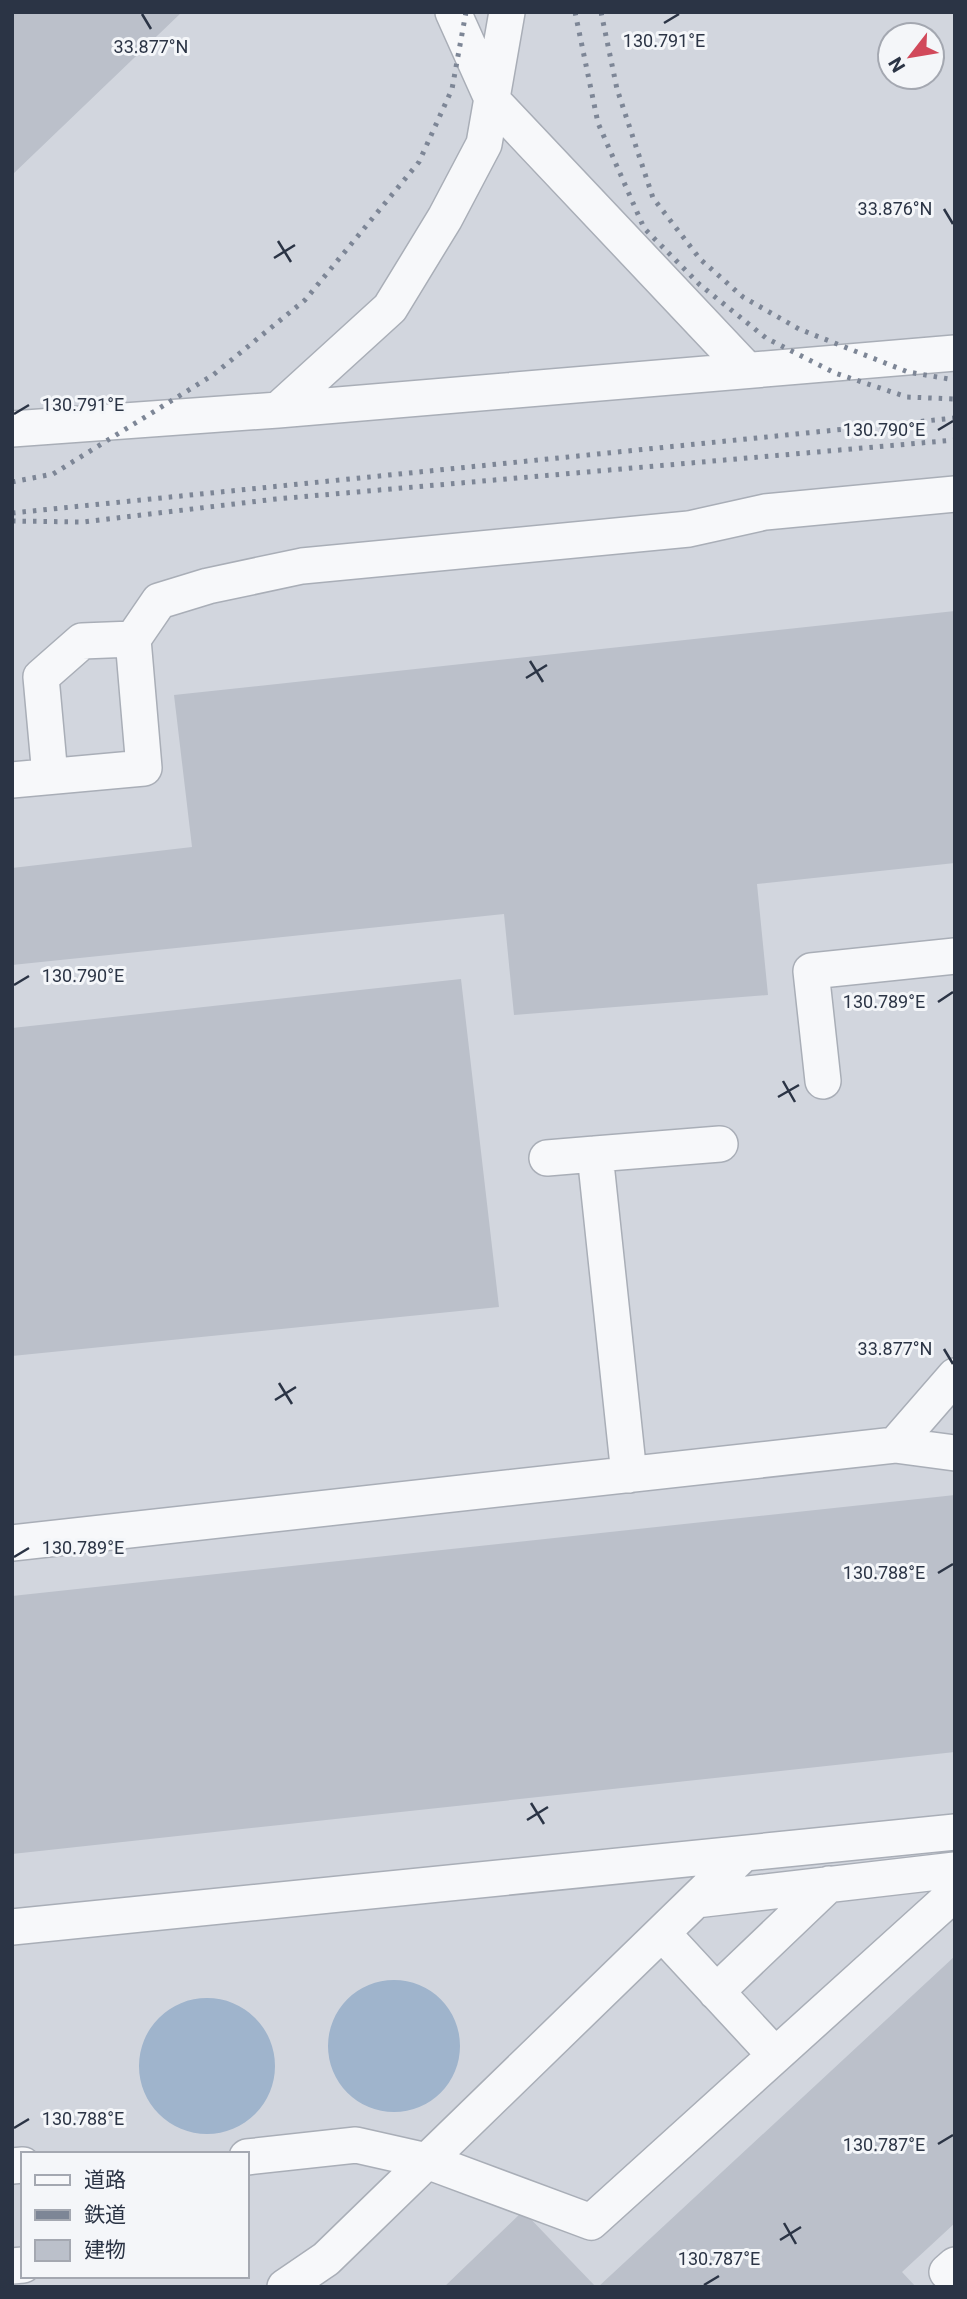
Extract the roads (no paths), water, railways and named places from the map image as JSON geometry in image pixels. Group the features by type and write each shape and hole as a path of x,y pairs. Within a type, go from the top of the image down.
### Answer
{"street":[{"path":"453,12 493,101 746,369"},
{"path":"278,410 390,308 445,218 484,144 507,12"},
{"path":"12,429 278,410 955,353"},
{"path":"12,780 144,768 133,639 159,601 208,586 302,565 689,529 765,512 955,494"},
{"path":"50,776 41,677 82,641 133,639"},
{"path":"823,1081 811,971 955,956"},
{"path":"547,1158 720,1144"},
{"path":"595,1154 629,1475"},
{"path":"895,1445 955,1376"},
{"path":"12,1543 895,1445 955,1453"},
{"path":"12,1927 955,1832"},
{"path":"285,2287 326,2259 742,1855"},
{"path":"696,1900 955,1870"},
{"path":"716,1992 829,1884"},
{"path":"248,2157 355,2145 427,2161 591,2222 955,1893"},
{"path":"662,1933 775,2056"}],"water":[{"path":"394,1980 419,1985 441,1999 455,2021 460,2046 455,2071 441,2093 419,2107 394,2112 369,2107 347,2093 333,2071 328,2046 333,2021 347,1999 369,1985"},
{"path":"207,1998 233,2003 255,2018 270,2040 275,2066 270,2092 255,2114 233,2129 207,2134 181,2129 159,2114 144,2092 139,2066 144,2040 159,2018 181,2003"}],"railway":[{"path":"12,482 53,474 213,375 305,300 419,162 452,89 466,12"},
{"path":"575,12 598,123 644,228 699,284 766,338 835,373 907,397 955,399"},
{"path":"601,12 617,89 653,198 700,259 743,297 799,329 908,372 955,380"},
{"path":"12,513 955,418"},
{"path":"12,521 83,522 276,499 955,440"}]}
